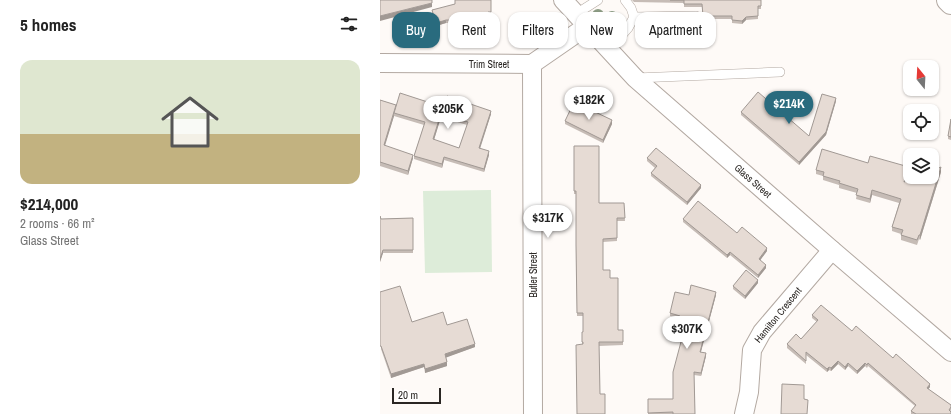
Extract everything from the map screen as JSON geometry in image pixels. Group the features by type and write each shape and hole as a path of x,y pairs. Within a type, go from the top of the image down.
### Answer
{"street":[{"name":"Glass Street","path":"563,0 576,14"},
{"path":"948,0 951,3"},
{"path":"532,64 576,24"},
{"name":"Glass Street","path":"609,50 635,78 951,352"},
{"name":"Trim Street","path":"380,63 532,64"},
{"name":"Butler Street","path":"532,64 533,414"},
{"name":"Hamilton Crescent","path":"744,414 749,392 752,350 762,332 832,250"}],"lane":[{"path":"588,12 598,0"},
{"path":"609,50 628,28 634,17 632,8 625,0"},
{"path":"635,78 780,72"}],"green space":[{"path":"491,190 492,272 425,273 423,191"}],"building":[{"path":"380,0 432,0 432,3 380,16"},
{"path":"455,0 491,0 491,12 448,12 448,20 440,22 440,12 433,12 432,10 455,4"},
{"path":"684,0 761,0 761,6 758,6 758,16 746,17 742,21 732,20 732,16 716,16 716,12 703,12 702,4 684,4"},
{"path":"758,92 809,136 822,94 836,98 826,132 799,162 741,112"},
{"path":"400,93 443,107 433,139 459,148 468,122 441,114 447,96 491,111 479,148 489,151 484,169 444,157 442,164 414,156 425,122 394,113"},
{"path":"380,100 396,105 384,145 413,155 408,171 380,162"},
{"path":"574,102 612,120 603,140 565,121"},
{"path":"951,119 951,137 948,136"},
{"path":"574,146 599,146 599,203 624,203 625,218 617,218 617,238 603,239 603,270 610,270 610,278 618,278 618,330 623,330 623,342 599,342 600,394 605,394 605,414 577,414 576,345 583,344 583,313 577,313"},
{"path":"656,148 701,185 687,202 651,173 657,166 647,158"},
{"path":"822,149 868,163 870,156 903,165 903,184 936,184 920,235 917,240 901,235 903,230 892,227 901,199 872,190 870,199 856,195 858,189 839,183 840,181 823,176 824,172 816,170"},
{"path":"698,201 737,233 742,227 767,248 759,259 766,265 758,275 730,252 727,255 683,219"},
{"path":"380,216 381,219 413,218 413,250 383,250 380,259"},
{"path":"746,270 758,280 745,296 733,286"},
{"path":"691,285 716,292 700,352 706,353 701,373 694,372 695,414 673,414 673,412 648,413 648,399 673,399 673,372 682,338 675,336 680,316 670,313 675,292 689,295"},
{"path":"400,286 412,322 443,312 447,325 467,319 475,344 445,354 447,362 425,369 424,364 391,374 380,346 380,292"},
{"path":"821,305 852,331 856,326 893,358 896,354 930,384 927,388 951,405 949,410 951,414 916,414 911,411 916,405 868,363 867,365 865,363 857,371 848,363 845,367 838,361 831,368 829,367 827,369 806,352 806,361 787,344 796,334 801,339 818,320 812,315"},
{"path":"782,384 804,385 804,399 808,400 807,414 781,414"}]}
